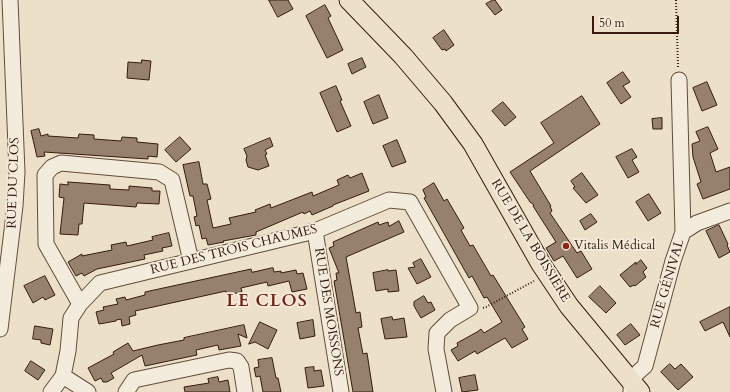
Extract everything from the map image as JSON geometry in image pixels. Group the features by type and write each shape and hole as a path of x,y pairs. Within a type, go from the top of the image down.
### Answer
{"main road":[{"name":"RUE DE LA BOISSIÈRE","path":"349,0 403,56 443,103 551,297 632,389"}],"street":[{"name":"RUE DU CLOS","path":"0,330 15,206 17,172 10,0"},
{"name":"RUE DU CLOS","path":"0,2 11,36"},
{"path":"679,80 683,232"},
{"path":"80,304 46,244 45,175 52,167 61,163 159,172 172,180 191,261"},
{"name":"RUE DES TROIS CHAUMES","path":"51,392 63,376 68,351 71,318 80,304 100,283 315,231 389,200 410,202 470,308"},
{"name":"RUE GÉNIVAL","path":"632,389 636,374 645,366 673,261 683,232 697,223 730,211"},
{"name":"RUE DES MOISSONS","path":"315,231 341,392"},
{"path":"444,392 436,349 437,332 450,320 470,308"},
{"path":"126,392 134,380 229,360 237,361 241,367 245,392"},
{"path":"63,376 88,392"}],"path":[{"path":"676,0 679,80"},
{"path":"470,308 486,308 534,281 538,287"}],"building":[{"path":"269,0 288,0 293,9 278,17"},
{"path":"495,0 502,10 495,15 486,4"},
{"path":"325,5 331,16 328,18 343,50 327,58 306,16"},
{"path":"444,30 454,45 446,51 445,49 442,50 433,38"},
{"path":"362,58 366,67 352,74 348,64"},
{"path":"142,60 151,61 149,80 127,78 128,62 141,63"},
{"path":"623,72 630,82 623,86 631,97 621,104 607,83"},
{"path":"707,82 717,105 702,111 693,88"},
{"path":"336,86 342,100 340,101 351,126 337,132 320,93"},
{"path":"379,95 388,118 373,124 364,102"},
{"path":"582,96 600,124 530,171 551,206 552,211 550,213 577,253 581,251 592,269 577,278 563,256 554,261 546,248 556,242 533,206 534,205 530,202 510,172 554,143 541,123"},
{"path":"503,102 516,117 505,126 492,111"},
{"path":"662,118 662,129 653,129 652,119"},
{"path":"708,127 718,149 710,153 716,172 730,167 730,189 703,199 697,184 701,182 693,157 692,144 700,141 696,132"},
{"path":"39,129 41,136 48,134 48,136 78,138 79,134 94,135 94,139 121,141 122,137 137,138 137,142 158,144 157,157 148,156 148,159 44,152 45,156 37,157 31,131"},
{"path":"180,137 191,149 176,162 165,150"},
{"path":"270,138 273,146 265,150 267,154 265,155 269,166 258,170 248,167 246,160 247,156 244,149"},
{"path":"397,140 406,162 392,167 383,146"},
{"path":"632,149 637,157 632,160 639,172 628,178 616,157"},
{"path":"199,162 203,184 207,184 211,199 207,200 213,228 231,224 229,218 256,212 255,210 270,204 271,208 312,192 313,196 339,185 337,180 348,175 350,178 362,173 369,191 312,215 310,211 304,214 303,212 256,232 256,235 208,245 206,238 202,239 199,225 196,226 194,217 197,216 193,196 190,196 183,165"},
{"path":"582,173 598,195 586,203 573,188 575,187 571,181"},
{"path":"68,182 110,185 110,189 129,190 129,186 152,188 152,191 160,191 159,204 137,203 136,207 84,203 82,224 79,224 78,235 60,234 64,198 59,197 60,184 68,185"},
{"path":"434,183 444,201 447,199 464,228 461,230 470,246 473,245 491,276 493,275 525,327 522,329 528,339 512,348 505,338 477,354 475,351 458,361 451,350 458,346 457,343 481,329 484,333 502,322 487,297 484,298 472,276 469,278 424,198 426,197 423,190"},
{"path":"649,194 661,213 648,221 636,202"},
{"path":"591,214 597,222 585,230 580,221"},
{"path":"399,221 404,232 346,257 356,313 360,312 362,327 358,328 363,354 367,353 373,392 353,392 334,281 337,280 336,273 339,273 329,248 334,246 333,242 378,222 379,225 388,222 389,226"},
{"path":"719,225 730,252 719,258 706,231"},
{"path":"169,233 172,246 162,248 163,251 144,255 145,259 97,269 84,276 82,273 76,276 68,262 82,254 82,256 112,250 111,245 126,242 127,246 153,240 152,237"},
{"path":"421,259 431,277 417,284 408,268 415,267 413,263"},
{"path":"641,260 647,268 643,272 646,277 635,286 630,287 620,275 636,262 636,264"},
{"path":"273,268 274,272 281,271 281,273 296,270 297,274 303,273 307,289 292,292 289,281 268,286 267,282 241,288 242,292 226,295 226,291 135,311 136,315 129,317 130,324 122,326 121,319 99,324 96,312 104,310 103,307 118,304 116,299 125,297 126,300 145,295 145,292 251,269 252,272"},
{"path":"396,270 399,291 388,292 388,289 376,291 373,273"},
{"path":"45,276 55,295 45,300 43,297 33,303 24,286"},
{"path":"600,286 616,303 606,313 589,297"},
{"path":"424,296 428,303 431,302 435,310 421,318 414,306 414,302"},
{"path":"730,307 730,337 723,322 705,331 700,322"},
{"path":"392,317 393,320 404,318 407,337 385,339 381,319"},
{"path":"313,320 315,336 300,339 297,323"},
{"path":"260,322 277,330 268,349 255,342 249,344"},
{"path":"631,324 640,335 625,345 617,335"},
{"path":"244,325 247,338 238,334 241,346 219,350 218,345 196,350 197,355 145,366 142,355 111,373 114,378 107,382 103,382 101,378 95,381 88,368 114,354 113,352 128,343 133,351"},
{"path":"35,326 53,329 50,345 41,343 41,340 33,339"},
{"path":"272,358 276,378 278,378 281,392 263,392 260,376 256,377 254,368 259,367 258,360"},
{"path":"31,361 45,370 38,380 25,371"},
{"path":"670,364 675,369 681,364 693,377 678,390 661,372"},
{"path":"314,367 314,371 321,370 324,386 308,388 305,368"},
{"path":"475,375 478,390 462,392 459,378"},
{"path":"218,377 219,382 228,380 230,392 185,392 184,387 209,383 208,379"}],"place":[{"name":"Vitalis Médical","path":"566,246"}],"district":[{"name":"LE CLOS","path":"267,302"}]}
